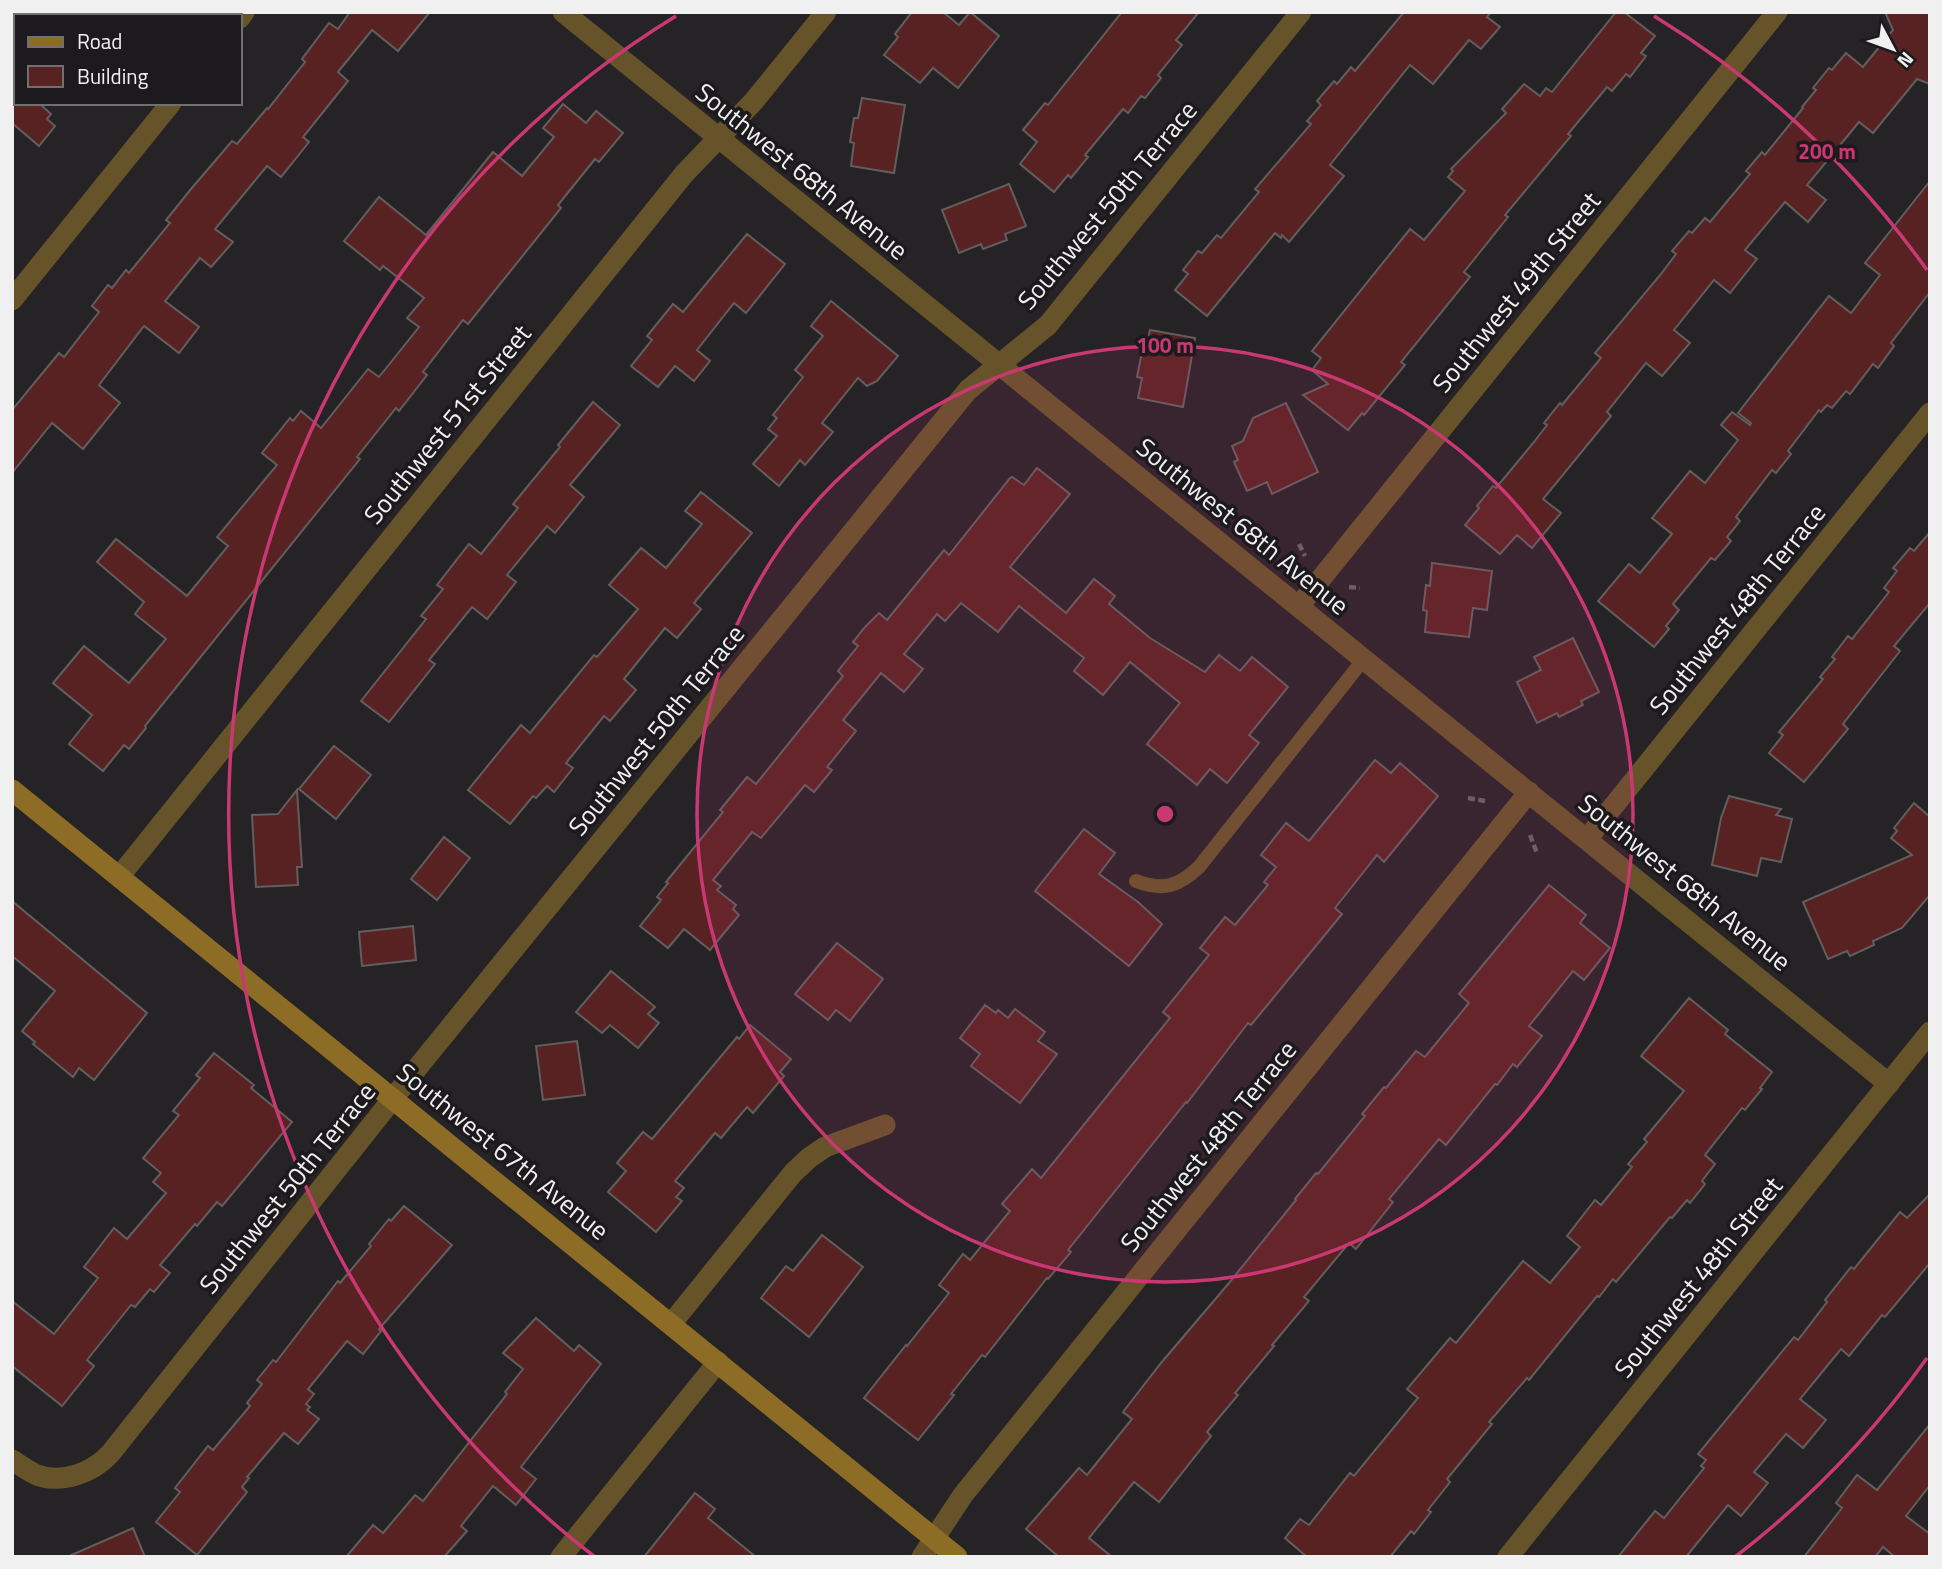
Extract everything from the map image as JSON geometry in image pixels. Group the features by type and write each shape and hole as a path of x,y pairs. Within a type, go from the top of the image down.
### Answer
{"main road":[{"name":"Southwest 67th Avenue","path":"12,790 957,1557"}],"street":[{"name":"Southwest 68th Avenue","path":"563,12 1889,1084"},
{"name":"Southwest 51st Street","path":"119,877 675,184 754,101 826,12"},
{"name":"Southwest 50th Terrace","path":"12,1460 35,1474 58,1478 95,1467 110,1454 968,390 1048,325 1301,12"},
{"name":"Southwest 49th Street","path":"1299,606 1777,12"},
{"path":"12,300 169,105"},
{"name":"Southwest 48th Terrace","path":"1587,839 1930,413"},
{"name":"Southwest 48th Terrace","path":"934,1538 963,1495 1530,792"},
{"name":"Southwest 48th Street","path":"1508,1557 1930,1032"},
{"path":"671,1324 793,1172 825,1147 885,1125"},
{"path":"561,1557 718,1362"},
{"path":"922,1557 934,1538"}],"lane":[{"path":"1136,881 1151,887 1178,884 1199,867 1364,659"}],"path":[{"path":"1299,544 1308,560"},
{"path":"1344,586 1360,588"},
{"path":"1468,798 1485,801"},
{"path":"1530,835 1537,853"}],"building":[{"path":"350,12 430,12 398,51 372,30 338,72 348,81 303,137 309,142 281,177 267,166 215,229 233,242 211,267 200,258 165,301 199,327 179,353 144,326 99,385 120,403 83,449 52,423 12,473 12,410 59,353 64,357 99,312 92,306 108,285 112,288 126,270 129,273 170,223 166,220 191,189 232,141 237,144 268,109 305,62 302,59 329,23 338,29"},
{"path":"912,12 943,12 959,25 970,12 999,36 958,88 933,68 920,83 884,55 898,37 895,34"},
{"path":"1122,12 1199,12 1176,40 1182,45 1158,75 1161,78 1145,98 1141,96 1128,113 1123,109 1085,155 1088,157 1071,178 1068,175 1054,192 1020,164 1037,142 1023,130 1045,103 1048,105"},
{"path":"1404,12 1491,12 1487,17 1500,27 1481,49 1469,40 1433,84 1410,65 1330,165 1344,176 1289,242 1282,235 1281,238 1275,233 1207,316 1175,290 1188,274 1183,270 1198,251 1202,253 1217,235 1221,238 1259,192 1255,189 1311,124 1307,121 1321,105 1317,101 1334,81 1337,84 1351,67 1355,71"},
{"path":"1616,12 1624,12 1655,36 1641,53 1646,56 1630,77 1626,74 1612,91 1607,87 1568,134 1571,136 1505,215 1508,217 1464,272 1470,277 1401,362 1405,365 1364,415 1362,413 1348,430 1303,395 1328,384 1312,370 1321,358 1312,351 1410,229 1424,240 1465,191 1448,177 1453,171 1451,169 1506,113 1502,109 1524,84 1540,96 1546,88 1552,92"},
{"path":"1885,12 1930,12 1930,84 1917,79 1873,133 1859,122 1807,185 1826,200 1808,222 1785,202 1745,250 1757,259 1730,293 1714,280 1674,330 1690,343 1662,376 1646,363 1607,412 1611,416 1543,499 1561,513 1532,548 1517,535 1500,554 1465,525 1479,508 1477,506 1493,486 1496,488 1547,425 1544,423 1560,403 1562,405 1601,358 1595,353 1661,274 1676,254 1672,251 1689,231 1692,233 1705,218 1710,222 1750,174 1746,171 1762,152 1765,155 1803,108 1816,90 1813,88 1829,68 1832,70 1846,53 1863,67 1893,30"},
{"path":"862,98 905,105 894,173 851,166 854,143 850,142 854,118 858,118"},
{"path":"14,103 41,105 51,114 47,119 55,126 39,146 12,123"},
{"path":"563,104 586,123 596,111 623,133 599,162 595,159 558,205 561,208 468,324 463,320 423,372 427,375 399,411 396,408 357,457 360,459 129,749 124,745 103,771 69,744 92,715 53,683 84,646 129,683 166,639 135,614 144,602 97,562 116,539 187,596 228,546 217,537 277,465 262,453 290,418 293,421 301,411 321,428 368,369 379,377 419,327 407,318 424,298 383,266 380,270 344,241 379,197 426,235 493,152 522,176 554,137 543,128"},
{"path":"1930,181 1930,292 1891,343 1894,346 1878,368 1873,364 1850,394 1846,391 1832,408 1827,405 1821,412 1819,410 1788,451 1791,454 1776,473 1772,470 1736,517 1740,521 1727,537 1731,541 1715,560 1711,558 1673,604 1679,610 1666,626 1669,629 1654,647 1598,601 1629,564 1640,573 1672,534 1652,518 1690,471 1705,483 1738,440 1721,425 1732,412 1750,425 1751,423 1738,413 1829,296 1851,313 1880,275 1865,263"},
{"path":"1009,184 1026,226 1005,234 1007,240 983,249 981,244 959,253 942,210"},
{"path":"747,234 785,264 746,313 734,303 697,350 710,361 694,381 675,366 658,387 631,366 652,340 647,336 673,304 683,312"},
{"path":"831,301 898,356 877,381 867,386 858,378 822,423 833,432 805,465 800,460 779,486 753,464 777,436 768,429 777,418 773,415 803,377 795,370 823,336 811,326"},
{"path":"1150,330 1195,338 1183,407 1138,398 1142,378 1137,377"},
{"path":"593,402 620,425 570,485 584,497 555,533 547,526 507,575 516,582 487,619 472,607 429,660 435,664 389,722 361,701 426,619 421,616 443,589 437,585 469,544 481,554 518,508 513,504"},
{"path":"1286,403 1318,472 1272,494 1267,482 1247,491 1234,462 1238,460 1232,446 1243,441 1253,418"},
{"path":"1037,468 1070,494 1010,567 1066,613 1094,579 1115,596 1109,604 1150,638 1205,672 1219,655 1240,671 1252,657 1288,687 1249,735 1259,743 1227,783 1210,769 1197,785 1147,744 1180,703 1130,662 1103,695 1074,671 1084,658 1019,606 998,632 961,603 945,621 937,614 904,654 923,669 904,692 881,673 843,720 856,731 827,767 832,770 814,792 805,785 761,838 752,832 713,880 721,886 717,890 736,905 733,909 739,915 710,950 684,929 668,948 640,926 661,900 657,897 668,883 666,882 723,812 720,810 747,777 756,784 843,676 838,671 858,646 853,642 865,627 879,613 887,620 944,550 949,555 1010,478 1024,485"},
{"path":"701,492 752,533 694,603 701,609 677,638 665,628 624,679 636,690 610,721 604,716 566,763 573,768 554,792 547,786 536,798 533,796 510,824 468,790 521,725 530,733 594,655 597,657 638,609 609,585 641,548 666,568 702,524 685,511"},
{"path":"1930,532 1930,603 1894,646 1900,651 1843,724 1848,729 1804,782 1769,753 1783,735 1779,732 1823,679 1820,677 1835,659 1832,657 1848,636 1852,639 1889,592 1884,588 1897,571 1893,568 1910,548 1914,551"},
{"path":"1432,563 1492,571 1487,610 1473,608 1469,637 1425,632 1427,611 1423,610 1426,585 1430,586"},
{"path":"1573,638 1599,692 1581,701 1583,705 1559,717 1557,713 1537,723 1517,682 1541,670 1534,657"},
{"path":"334,746 371,775 336,819 299,789"},
{"path":"1375,760 1391,773 1400,763 1438,796 1384,862 1377,855 1335,908 1342,914 1251,1025 1248,1023 1068,1250 1071,1252 985,1357 982,1355 918,1440 864,1398 949,1293 939,1285 963,1254 970,1260 1010,1211 1002,1204 1032,1169 1041,1178 1170,1018 1163,1012 1209,955 1200,948 1225,917 1235,925 1268,885 1264,882 1276,867 1261,855 1286,823 1309,841"},
{"path":"297,790 302,867 297,867 298,885 256,887 252,815 278,814"},
{"path":"1729,796 1781,809 1776,815 1792,819 1781,862 1761,858 1757,876 1712,865 1721,818"},
{"path":"1914,803 1930,817 1930,895 1902,928 1873,941 1874,945 1850,956 1847,951 1828,959 1803,902 1912,855 1891,838 1897,831 1894,828"},
{"path":"1084,829 1115,853 1099,874 1138,902 1162,924 1129,966 1035,891"},
{"path":"444,837 470,858 437,900 411,879"},
{"path":"1549,885 1586,915 1580,923 1610,948 1584,980 1573,971 1529,1026 1542,1036 1517,1067 1513,1064 1446,1145 1439,1139 1389,1199 1393,1202 1356,1249 1349,1243 1304,1297 1309,1301 1235,1393 1238,1395 1207,1432 1211,1436 1159,1502 1134,1482 1089,1538 1112,1557 1059,1557 1026,1529 1079,1468 1087,1475 1132,1419 1123,1412 1161,1363 1365,1116 1362,1114 1384,1087 1386,1088 1416,1051 1425,1057 1469,1003 1459,994"},
{"path":"12,901 147,1013 94,1080 79,1068 73,1077 33,1044 35,1042 22,1031 55,991 12,956"},
{"path":"413,926 416,960 362,966 359,932"},
{"path":"837,943 883,979 850,1021 836,1010 828,1020 795,994"},
{"path":"611,971 655,1007 648,1014 659,1023 638,1048 610,1025 602,1033 576,1012"},
{"path":"1689,998 1728,1030 1725,1034 1772,1072 1760,1088 1762,1089 1745,1110 1742,1108 1705,1155 1715,1164 1702,1181 1705,1184 1690,1203 1687,1200 1672,1218 1670,1217 1616,1282 1613,1279 1599,1297 1597,1296 1529,1380 1527,1378 1489,1422 1492,1424 1447,1479 1450,1482 1428,1510 1431,1512 1414,1534 1411,1531 1390,1557 1307,1557 1285,1538 1300,1519 1309,1525 1350,1473 1354,1476 1418,1398 1407,1389 1450,1338 1456,1343 1523,1261 1550,1283 1580,1247 1567,1236 1595,1200 1601,1205 1632,1167 1628,1164 1647,1142 1644,1139 1684,1091 1641,1056"},
{"path":"985,1005 1008,1018 1015,1009 1045,1032 1038,1041 1057,1054 1020,1103 971,1066 980,1054 960,1038"},
{"path":"750,1025 791,1059 780,1072 784,1076 753,1113 747,1107 721,1138 715,1133 675,1181 684,1188 676,1197 682,1201 656,1232 608,1192 626,1171 617,1163 643,1132 652,1139"},
{"path":"577,1041 585,1095 543,1100 536,1046"},
{"path":"214,1053 254,1085 251,1088 292,1122 222,1206 217,1202 160,1265 170,1273 154,1292 150,1289 135,1307 131,1305 87,1360 94,1366 62,1406 12,1366 12,1301 54,1334 98,1278 84,1267 114,1228 127,1239 166,1193 153,1182 161,1173 143,1158 179,1115 173,1111 200,1078 196,1075"},
{"path":"1930,1194 1930,1263 1849,1356 1841,1349 1800,1399 1826,1420 1803,1448 1786,1434 1754,1472 1768,1483 1741,1516 1728,1505 1686,1557 1618,1557 1655,1511 1664,1518 1704,1468 1701,1466 1706,1460 1698,1454 1794,1337 1798,1340 1851,1267 1854,1269 1900,1212 1907,1218"},
{"path":"404,1206 452,1245 379,1329 381,1331 363,1354 347,1341 308,1389 314,1394 306,1404 310,1407 307,1410 319,1419 298,1444 284,1433 247,1477 249,1478 242,1487 247,1492 197,1555 156,1522 180,1492 175,1488 208,1446 213,1450 250,1406 247,1403 262,1384 257,1380 273,1360 276,1362 338,1281 340,1283 371,1246 369,1244 389,1219 391,1221"},
{"path":"822,1235 863,1267 809,1337 761,1298 786,1266 793,1271"},
{"path":"536,1318 574,1351 579,1345 601,1364 521,1467 536,1479 516,1505 493,1486 461,1526 467,1531 444,1557 346,1557 373,1525 383,1533 415,1495 423,1501 507,1394 505,1392 523,1369 503,1353"},
{"path":"1930,1424 1930,1485 1906,1516 1930,1534 1930,1557 1895,1557 1883,1547 1875,1557 1804,1557 1842,1508 1836,1503 1857,1475 1877,1490"},
{"path":"695,1493 715,1509 708,1518 756,1557 644,1557"},
{"path":"133,1528 145,1557 67,1557"}]}
